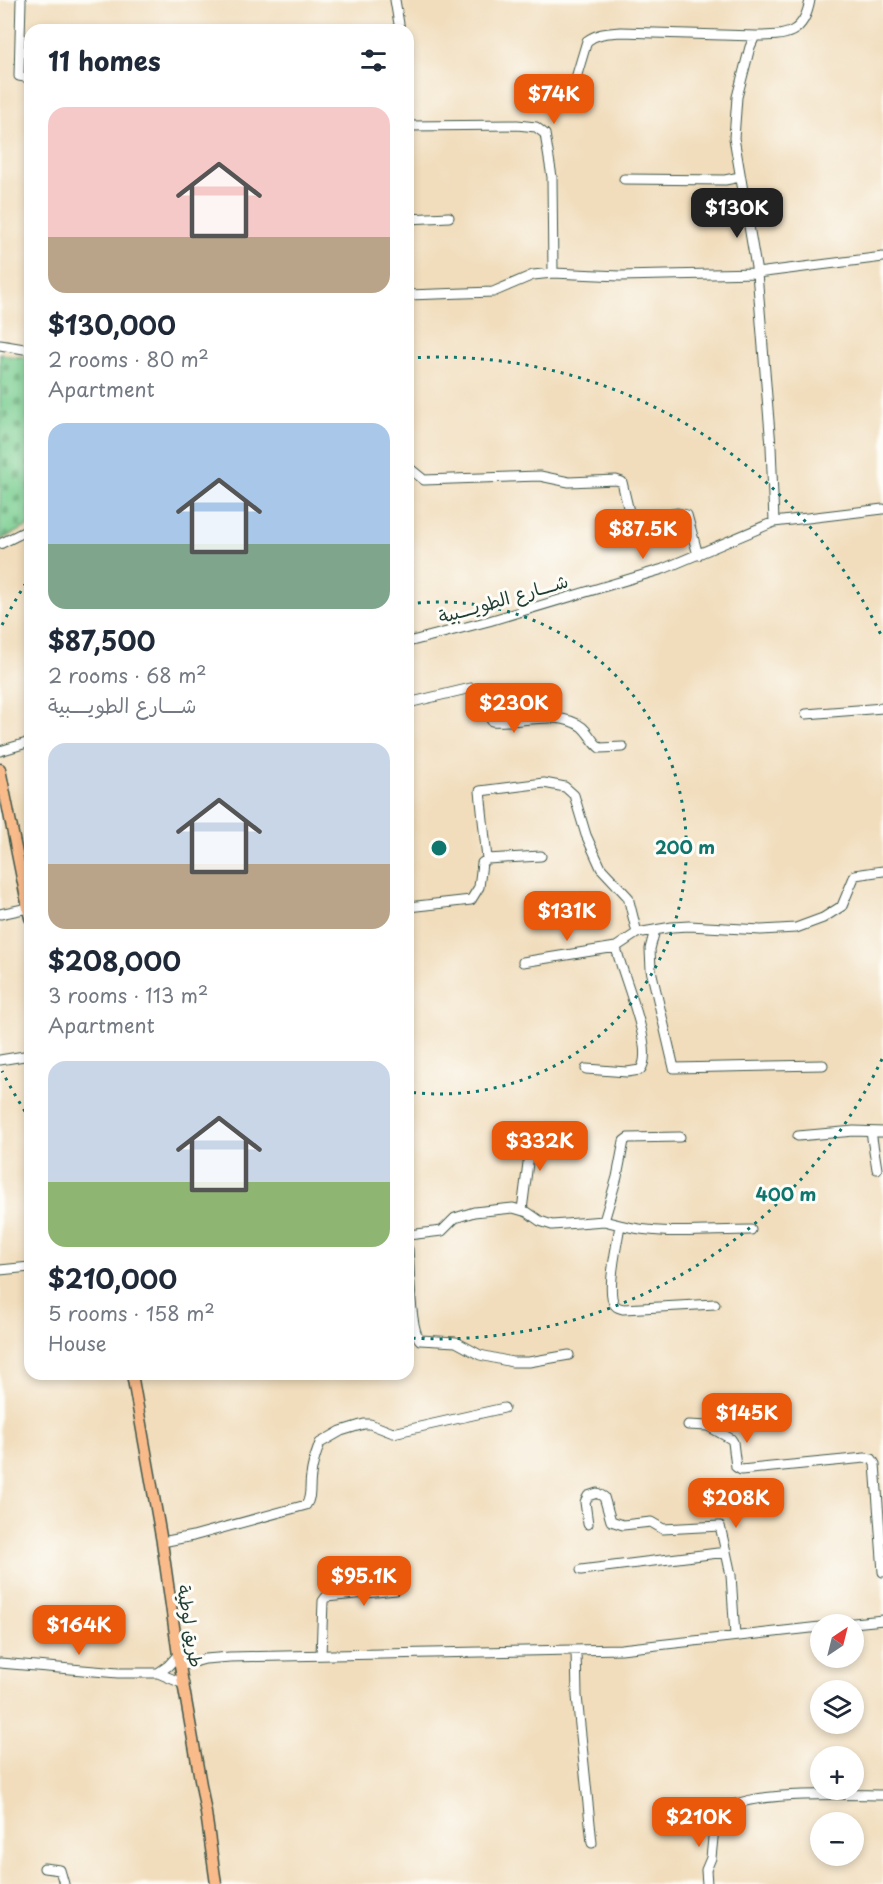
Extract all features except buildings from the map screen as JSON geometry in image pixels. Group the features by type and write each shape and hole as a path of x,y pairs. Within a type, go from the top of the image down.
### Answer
{"main road":[{"path":"0,769 24,888"},
{"name":"طريق لوطية","path":"133,1380 162,1542 216,1884"}],"street":[{"path":"21,0 19,76 24,77"},
{"path":"395,0 399,24"},
{"path":"573,88 587,41 594,36 621,32 782,36 795,31 804,20 810,0"},
{"path":"755,36 736,97 734,138 757,273 771,446 774,522"},
{"path":"414,126 517,125 536,127 545,134 552,177 553,273"},
{"path":"624,179 725,180 740,177"},
{"path":"414,219 449,217"},
{"path":"414,295 493,292 532,275 553,273 620,276 757,273 883,256"},
{"path":"0,345 24,349"},
{"path":"414,472 424,480 540,476 569,482 616,480 622,482 629,516 632,520 678,513 687,515 698,555"},
{"name":"شــــارع الطويــــبية","path":"414,640 489,621 663,569 774,522 883,509"},
{"path":"0,544 24,532"},
{"path":"414,702 471,688 483,700 492,721 546,718 567,720 581,726 600,748 622,747"},
{"path":"806,714 883,708"},
{"path":"0,751 24,744"},
{"path":"487,859 480,791 544,783 565,787 574,795 586,835 601,867 628,897 637,933"},
{"path":"414,906 471,900 479,887 481,866 487,859 541,856"},
{"path":"522,962 616,947 637,933 655,930 689,926 761,930 796,928 823,918 842,906 855,875 883,871"},
{"path":"0,914 24,913"},
{"path":"655,930 650,949 651,970 674,1068 823,1065"},
{"path":"586,1069 627,1072 640,1070 644,1063 646,1054 641,1027 619,964 616,947"},
{"path":"0,1060 24,1056"},
{"path":"871,1132 877,1169"},
{"path":"798,1136 883,1132"},
{"path":"522,1210 531,1149 541,1140 563,1136"},
{"path":"604,1221 617,1177 624,1141 628,1138 680,1137"},
{"path":"414,1234 442,1231 455,1218 474,1212 513,1208 552,1225 604,1221 636,1229 751,1230"},
{"path":"620,1226 612,1288 613,1303 616,1306 623,1309 715,1304"},
{"path":"0,1270 24,1268"},
{"path":"414,1326 416,1337 420,1340 456,1342 480,1355 512,1362 529,1362 569,1355"},
{"path":"162,1542 193,1536 306,1504 310,1500 310,1477 320,1443 341,1431 370,1424 393,1433 504,1408"},
{"path":"688,1425 710,1426 731,1439 734,1442 736,1467 741,1470 865,1458 872,1460 875,1464 883,1572"},
{"path":"588,1524 586,1499 597,1493 604,1497 611,1521 618,1525 651,1522 663,1529 720,1526 731,1575 735,1636"},
{"path":"581,1570 726,1552"},
{"path":"321,1655 323,1601 326,1597 396,1590"},
{"path":"864,1622 883,1620"},
{"path":"158,1673 179,1660 230,1656 621,1649 810,1628"},
{"path":"576,1651 577,1696 592,1843"},
{"path":"0,1663 118,1673 158,1673 183,1684"},
{"path":"707,1884 706,1870 711,1858 715,1818 725,1809 758,1798 827,1794 883,1795"},
{"path":"44,1868 60,1870 64,1884"}],"green space":[{"path":"0,353 24,357 24,528 0,540"}]}
